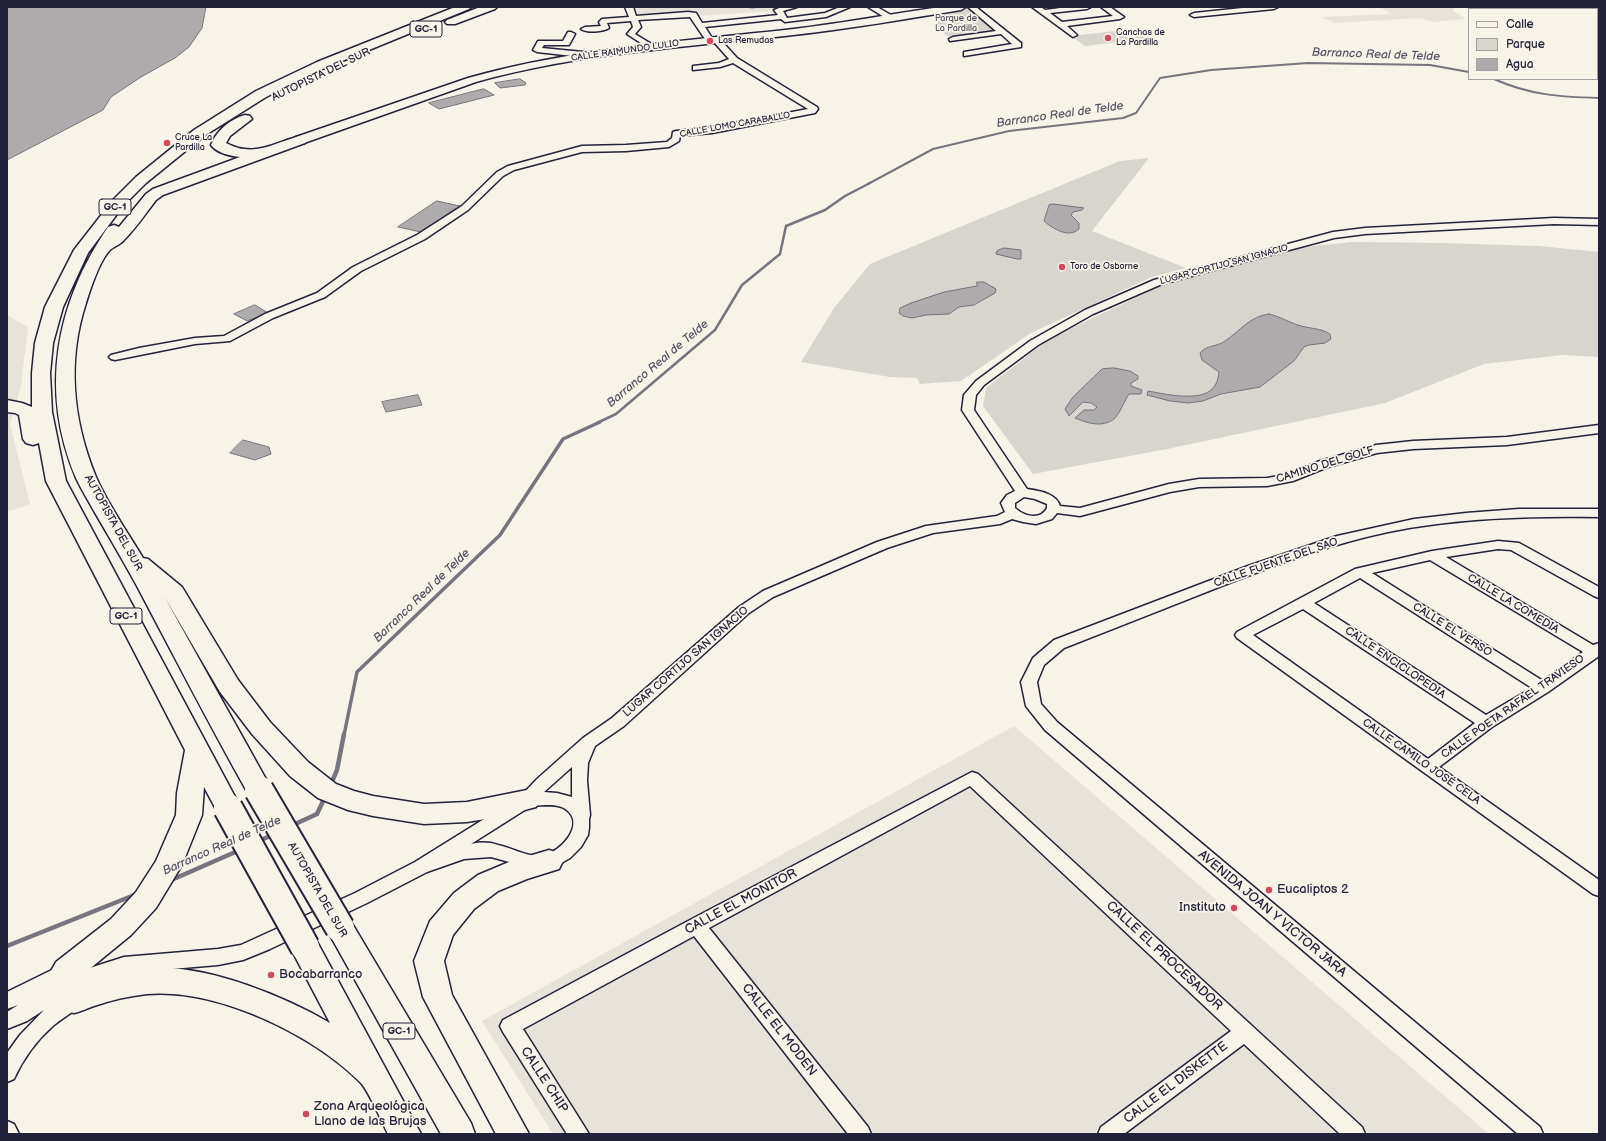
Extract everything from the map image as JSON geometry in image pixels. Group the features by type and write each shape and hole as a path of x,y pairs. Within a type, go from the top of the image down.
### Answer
{"highway":[{"path":"365,49 416,23 457,7"},
{"name":"AUTOPISTA DEL SUR","path":"405,1134 197,750 56,481 42,412 41,373 44,350 54,307 80,253 114,208 141,180 199,133 238,108 287,81 465,7"},
{"name":"AUTOPISTA DEL SUR","path":"459,1134 259,790 132,557 86,478 74,442 66,407 64,370 66,343 74,307 84,283 99,253 135,204 158,180 213,134 299,83 365,49 482,7"},
{"path":"365,49 491,7"},
{"path":"252,110 245,119 225,132 219,138 218,145 225,150 254,153 300,140"},
{"path":"99,253 118,238 151,197 158,192 300,140"},
{"path":"18,394 28,385 30,364 44,350"},
{"path":"7,406 20,407 26,409 29,413 33,442 39,462 56,481"},
{"path":"132,557 174,592 229,686 261,728 299,769 327,791 348,800 399,811 424,814 467,812 527,800"},
{"path":"77,963 121,927 146,900 168,865 189,815 190,793 197,750"},
{"path":"514,1134 438,997 429,961 440,929 464,901 488,883 519,870 549,861"},
{"path":"73,1000 102,990 131,983 160,981 183,982 206,987 275,1008 293,1017 340,1046 374,1075"}],"street":[{"path":"629,7 637,27 631,34 650,47"},
{"path":"793,7 778,10 795,32"},
{"path":"700,25 826,16 846,7"},
{"path":"872,7 892,18"},
{"name":"CALLE RAIMUNDO LULIO","path":"300,140 472,80 497,73 588,56 650,47 795,32 961,7"},
{"path":"967,54 1018,45 972,7"},
{"path":"1036,7 1061,24 1073,35"},
{"path":"1044,12 1087,7"},
{"path":"1061,24 1120,17 1105,7"},
{"path":"1194,15 1274,7"},
{"path":"585,29 605,28 603,22 605,21 691,14 713,40 734,60 720,66 696,68"},
{"path":"953,39 1002,32"},
{"path":"571,34 566,43 541,43 537,50 542,52 583,54 588,56"},
{"path":"542,52 537,59 543,64"},
{"name":"CALLE LOMO CARABALLO","path":"114,357 195,341 226,339 269,316 321,296 357,269 421,237 465,208 504,171 555,155 582,149 626,148 669,144 676,139 676,134 684,129 735,126 812,111 814,109 734,60"},
{"name":"LUGAR CORTIJO SAN IGNACIO","path":"1023,493 968,410 970,395 980,383 1034,342 1089,312 1158,282 1333,235 1365,231 1442,226 1554,221 1599,222"},
{"name":"CAMINO DEL GOLF","path":"1054,509 1080,512 1169,488 1199,482 1268,482 1288,478 1324,464 1376,449 1413,445 1507,441 1599,429"},
{"path":"1032,493 1048,498 1054,509 1052,513 1041,519 1026,519 1013,513 1009,508 1008,503 1010,498 1015,495 1032,493"},
{"name":"LUGAR CORTIJO SAN IGNACIO","path":"527,800 589,742 618,722 744,610 768,594 882,545 932,529 1000,520 1013,513"},
{"name":"CALLE FUENTE DEL SAO","path":"1029,682 1038,662 1059,644 1276,560 1337,541 1388,528 1455,517 1599,513"},
{"path":"1303,602 1360,572 1432,555 1498,545 1514,546 1599,593"},
{"name":"CALLE LA COMEDIA","path":"1432,555 1596,650"},
{"name":"CALLE EL VERSO","path":"1360,572 1543,688"},
{"name":"CALLE CAMILO JOSÉ CELA","path":"1303,602 1242,635 1599,889"},
{"name":"CALLE ENCICLOPEDIA","path":"1303,602 1486,723"},
{"name":"CALLE POETA RAFAEL TRAVIESO","path":"1428,767 1486,723 1543,688 1596,650"},
{"name":"AVENIDA JOAN Y VICTOR JARA","path":"1029,682 1034,706 1051,726 1533,1134"},
{"path":"421,867 459,854 474,851 491,850 529,862 549,861 570,850 580,834 582,820 580,763 589,742"},
{"name":"CALLE EL MONITOR","path":"510,1026 972,778"},
{"name":"CALLE EL PROCESADOR","path":"972,778 1355,1134"},
{"path":"14,1018 73,982 102,971 124,965 218,957 243,952 263,944 354,901 421,867 527,800 545,797 561,800 575,806 582,820"},
{"name":"CALLE EL MODEN","path":"696,926 861,1134"},
{"path":"7,1001 77,963"},
{"path":"14,1018 77,963"},
{"path":"8,1064 31,1035 47,1020 73,1000 127,972 153,963"},
{"name":"CALLE CHIP","path":"510,1026 579,1134"},
{"name":"CALLE EL DISKETTE","path":"1108,1134 1245,1032"}],"shaded area":[{"path":"634,7 783,7 772,8 774,11 698,16 696,13 639,16"},
{"path":"1380,7 1455,7 1453,11 1466,19 1433,22 1420,18 1335,23 1322,17 1390,14"},
{"path":"7,315 28,327 21,386 10,424 30,504 7,512"},
{"path":"1014,726 1489,1134 553,1134 482,1021"}],"green space":[{"path":"1599,7 1599,42 1598,8 1548,8"},
{"name":"Parque de La Pardilla","path":"966,9 971,10 995,29 993,31 951,38 940,28 933,14"},
{"name":"Canchas de La Pardilla","path":"1133,29 1141,33 1145,39 1085,46 1071,36"},
{"path":"1149,158 1092,231 1186,268 1152,277 1031,333 961,381 920,384 917,378 890,377 801,362 834,308 870,264 1120,161"},
{"path":"1352,242 1539,246 1599,252 1599,357 1562,355 1484,364 1385,403 1167,449 1033,474 983,406 986,388 1050,338 1163,285 1304,247"}],"water":[{"path":"7,7 206,7 202,28 189,47 175,58 141,77 111,97 103,110 7,160"},
{"path":"520,79 526,83 525,85 500,88 495,83"},
{"path":"484,89 494,95 439,109 429,103"},
{"path":"437,201 460,206 421,232 398,227"},
{"path":"1053,204 1084,208 1073,212 1071,215 1079,223 1079,229 1075,232 1067,233 1052,227 1044,221 1049,205"},
{"path":"1004,248 1021,250 1021,259 996,254 997,251"},
{"path":"977,282 984,282 996,289 995,293 974,305 959,307 949,314 926,315 912,318 903,316 899,313 900,308 911,303 944,292 977,286"},
{"path":"255,305 268,313 247,321 234,314"},
{"path":"1269,314 1301,326 1324,331 1330,334 1331,339 1325,343 1304,347 1294,361 1260,387 1221,394 1203,401 1188,403 1170,401 1147,395 1148,391 1182,396 1206,393 1215,385 1219,372 1202,360 1200,353 1202,350 1225,341 1246,324 1262,315"},
{"path":"1114,368 1130,371 1138,376 1138,379 1131,383 1131,386 1142,390 1141,394 1129,394 1116,417 1109,422 1094,424 1075,418 1084,410 1094,410 1097,407 1091,403 1083,402 1069,416 1065,409 1073,397 1102,369"},
{"path":"418,395 422,405 386,412 382,402"},
{"path":"243,440 269,447 271,454 255,460 230,453"}],"waterway":[{"name":"Barranco Real de Telde","path":"868,184 933,149 1009,131 1123,118 1136,113 1160,78 1211,70 1308,63 1430,65 1468,72"},
{"name":"Barranco Real de Telde","path":"1497,80 1520,89 1533,92 1571,97 1599,98"},
{"name":"Barranco Real de Telde","path":"597,423 616,414 715,330 742,285 780,254 786,226 825,210 845,196 870,183"},
{"name":"Barranco Real de Telde","path":"344,735 357,672 500,535 563,439 600,422"},
{"name":"Barranco Real de Telde","path":"331,784 337,770 344,734"},
{"name":"Barranco Real de Telde","path":"293,825 317,814 325,797"},
{"name":"Barranco Real de Telde","path":"258,841 273,835"},
{"name":"Barranco Real de Telde","path":"169,881 240,850"},
{"name":"Barranco Real de Telde","path":"7,946 137,894"}],"place":[{"name":"Canchas de La Pardilla","path":"1108,38"},
{"name":"Las Remudas","path":"710,41"},
{"name":"Cruce La Pardilla","path":"167,143"},
{"name":"Toro de Osborne","path":"1062,267"},
{"name":"Eucaliptos 2","path":"1269,890"},
{"name":"Instituto","path":"1234,908"},
{"name":"Bocabarranco","path":"271,975"},
{"name":"Zona Arqueológica Llano de las Brujas","path":"306,1114"}]}
